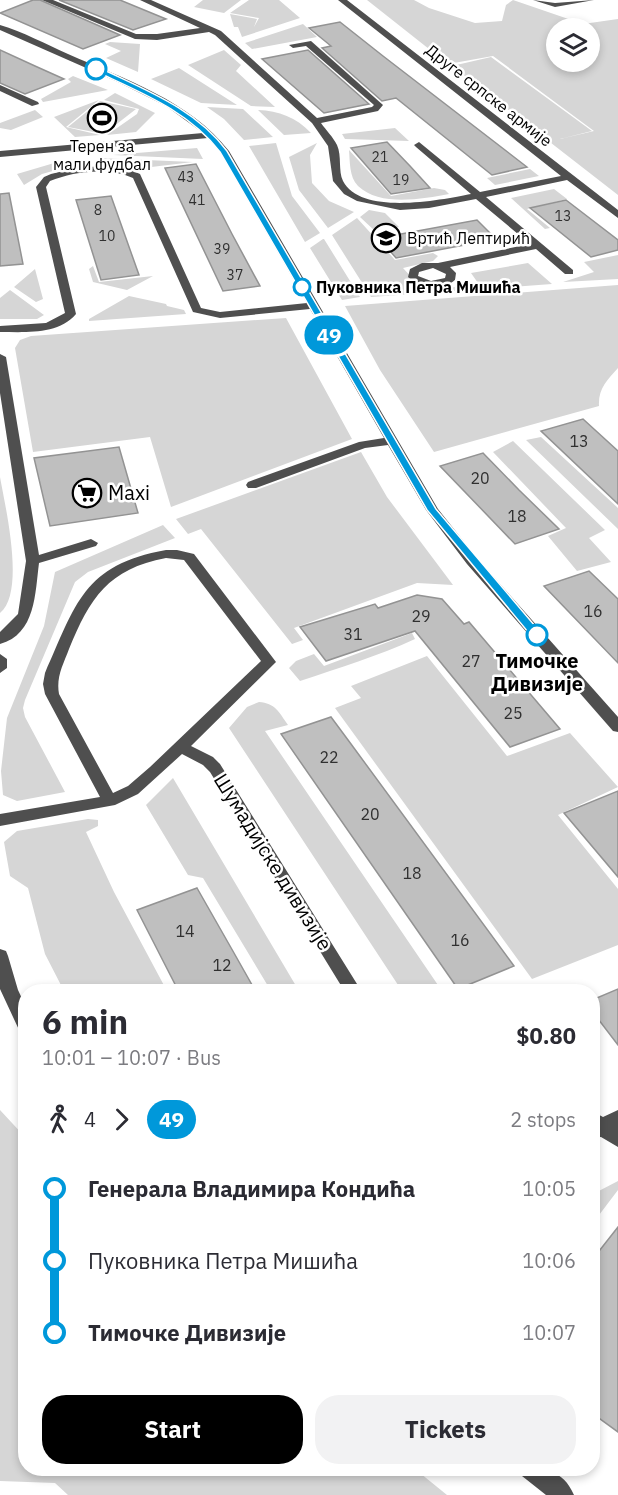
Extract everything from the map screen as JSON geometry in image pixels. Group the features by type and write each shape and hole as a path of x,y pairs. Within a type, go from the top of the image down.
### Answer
{"street":[{"path":"45,0 139,37 212,29"},
{"name":"Друге српске армије","path":"342,0 618,215"},
{"path":"537,0 555,5 590,0"},
{"path":"151,1 212,29 232,44 315,121 333,146 338,181 347,192 360,199 408,207 480,196 569,177"},
{"path":"0,27 140,89 186,115 211,135 224,151 419,490 447,531 618,727"},
{"path":"293,45 308,43 379,105 375,109 315,121"},
{"path":"0,88 34,104"},
{"path":"0,154 211,135"},
{"path":"419,145 569,272"},
{"path":"78,147 85,172"},
{"path":"0,329 53,325 62,323 71,314 41,187 47,179 54,176 85,172 123,170 137,176 197,310 220,315 312,306"},
{"path":"440,266 538,246"},
{"path":"0,357 33,561 25,615 17,626 0,639"},
{"path":"252,485 363,445 390,441"},
{"path":"33,561 91,543"},
{"path":"0,820 110,801 133,790 269,662 189,557 178,553 166,553 109,574 102,580 85,602 52,673 50,684 52,694 110,801"},
{"path":"0,659 0,668"},
{"name":"Шумадијске дивизије","path":"180,747 208,761 215,768 349,984"},
{"path":"0,956 9,990 18,1010"},
{"path":"601,1124 618,1139"},
{"path":"540,1476 563,1495"}],"shaded area":[{"path":"203,0 241,0 224,13 194,7"},
{"path":"249,0 279,0 300,18 242,37 238,27 234,27 230,14 257,19 254,27 259,18 230,13"},
{"path":"367,0 414,0 429,8 475,23 502,21 506,5 513,0 566,18 546,18 546,72 600,72 600,22 618,19 618,195 452,66 491,57 592,131 560,139 594,131 493,56 448,64"},
{"path":"303,24 317,37 252,49 245,43"},
{"path":"110,42 140,44 138,72 106,58 121,51 105,44"},
{"path":"224,50 241,65 236,71 275,107 251,106 188,65"},
{"path":"179,68 237,105 201,103 151,79"},
{"path":"73,76 108,90 43,102 41,99 71,82 68,79"},
{"path":"115,93 155,113 136,132 107,135 137,114 139,109 104,100"},
{"path":"99,100 66,127 100,135 75,137 54,117"},
{"name":"Терен за мали фудбал","path":"100,101 136,109 104,134 68,127"},
{"path":"207,107 243,109 273,137 244,140 224,119"},
{"path":"35,110 43,117 11,130 0,128 0,123"},
{"path":"258,110 287,116 311,133 284,135"},
{"path":"395,128 409,141 345,139 342,134"},
{"path":"276,143 292,196 320,233 305,242 249,146"},
{"path":"317,143 310,155 312,183 329,201 354,212 328,228 299,190 289,157"},
{"path":"197,148 203,159 113,155"},
{"path":"349,150 391,196 434,188 445,190 449,194 402,200 367,193 358,186 353,178"},
{"path":"98,158 193,162 143,168 102,163"},
{"path":"61,161 69,163 67,167 42,174 24,185 17,174"},
{"path":"530,169 539,176 495,185 487,178"},
{"path":"554,189 567,199 527,209 550,228 545,229 511,198"},
{"path":"369,210 385,213 399,227 376,232 360,217"},
{"path":"357,218 395,260 433,253 438,256 433,261 403,268 425,292 478,283 471,273 528,263 552,284 371,297 332,235"},
{"path":"323,239 360,297 342,300 310,248"},
{"path":"618,255 618,279 563,282 594,272 584,262"},
{"path":"93,266 99,282 153,276 127,290 93,282 89,269"},
{"path":"35,269 43,299 36,302 14,287"},
{"path":"618,285 618,368 602,390 599,406 434,452 380,370 345,306"},
{"path":"10,290 44,315 37,319 0,319 0,298"},
{"path":"129,296 166,304 184,310 186,314 89,321"},
{"path":"286,318 352,439 171,507 150,437 33,452 15,348 20,340 31,336"},
{"path":"541,437 618,508 618,529 526,440"},
{"path":"513,441 605,530 589,538 611,562 577,571 548,536 566,528 493,452"},
{"path":"361,452 387,497 453,585 417,583 294,628 303,640 292,644 201,529 188,534 176,519"},
{"path":"0,477 12,548 13,568 8,602 0,613"},
{"path":"163,525 175,538 88,572 75,582 25,700 23,708 25,717 65,792 17,801 3,795 1,771 7,718 44,626 55,572"},
{"path":"412,633 415,639 358,662 300,681 289,668 296,661 314,654 324,666"},
{"path":"427,656 507,756 570,733 618,787 558,815 618,889 618,945 532,979 335,708 361,698 351,686"},
{"path":"259,702 273,706 288,725 265,731 437,984 397,984 229,728 247,707"},
{"path":"173,778 295,984 267,984 203,878 188,875 146,805"},
{"path":"88,819 98,820 98,826 86,832 114,892 163,984 60,984 45,954 28,888 10,876 4,842 17,831"},
{"path":"0,1110 18,1129 18,1476 424,1476 447,1495 68,1495 55,1483 0,1481"},
{"path":"618,1181 618,1190 600,1214 600,1190"}],"building":[{"path":"33,0 40,0 120,35 83,49 0,13"},
{"path":"59,0 120,0 166,19 133,30"},
{"path":"340,22 527,167 492,175 396,98 382,101 322,48 331,46 309,28"},
{"path":"0,50 64,79 25,94 0,83"},
{"path":"308,50 369,104 324,113 262,59"},
{"path":"387,142 430,188 391,194 351,148"},
{"path":"196,164 260,286 223,291 165,168"},
{"path":"9,193 23,264 0,266 0,194"},
{"path":"111,196 139,275 101,280 76,200"},
{"path":"566,200 618,240 618,250 591,257 530,208"},
{"path":"477,220 496,239 396,258 379,238"},
{"path":"583,419 618,451 618,504 541,431"},
{"name":"Maxi","path":"119,447 138,513 50,526 34,458"},
{"path":"483,453 559,529 515,544 440,466"},
{"path":"589,571 618,599 618,663 544,586"},
{"path":"417,595 442,599 464,624 469,622 560,729 510,747 415,631 326,661 300,627 375,604 378,608"},
{"path":"331,717 514,966 470,984 455,984 281,734"},
{"path":"618,791 618,877 564,813"},
{"path":"197,888 251,984 175,984 137,910"},
{"path":"618,989 618,1045 600,1021 600,997"},
{"path":"618,1227 618,1432 600,1419 600,1250"}],"bus line":[{"name":"49","path":"96,69 130,84 191,118 204,128 224,151 419,490 447,531 537,635"}],"place":[{"name":"Терен за мали фудбал","path":"102,118"},
{"name":"Вртић Лептирић","path":"386,238"},
{"name":"Пуковника Петра Мишића","path":"302,287"},
{"name":"Maxi","path":"87,493"},
{"name":"Тимочке Дивизије","path":"537,635"}]}
